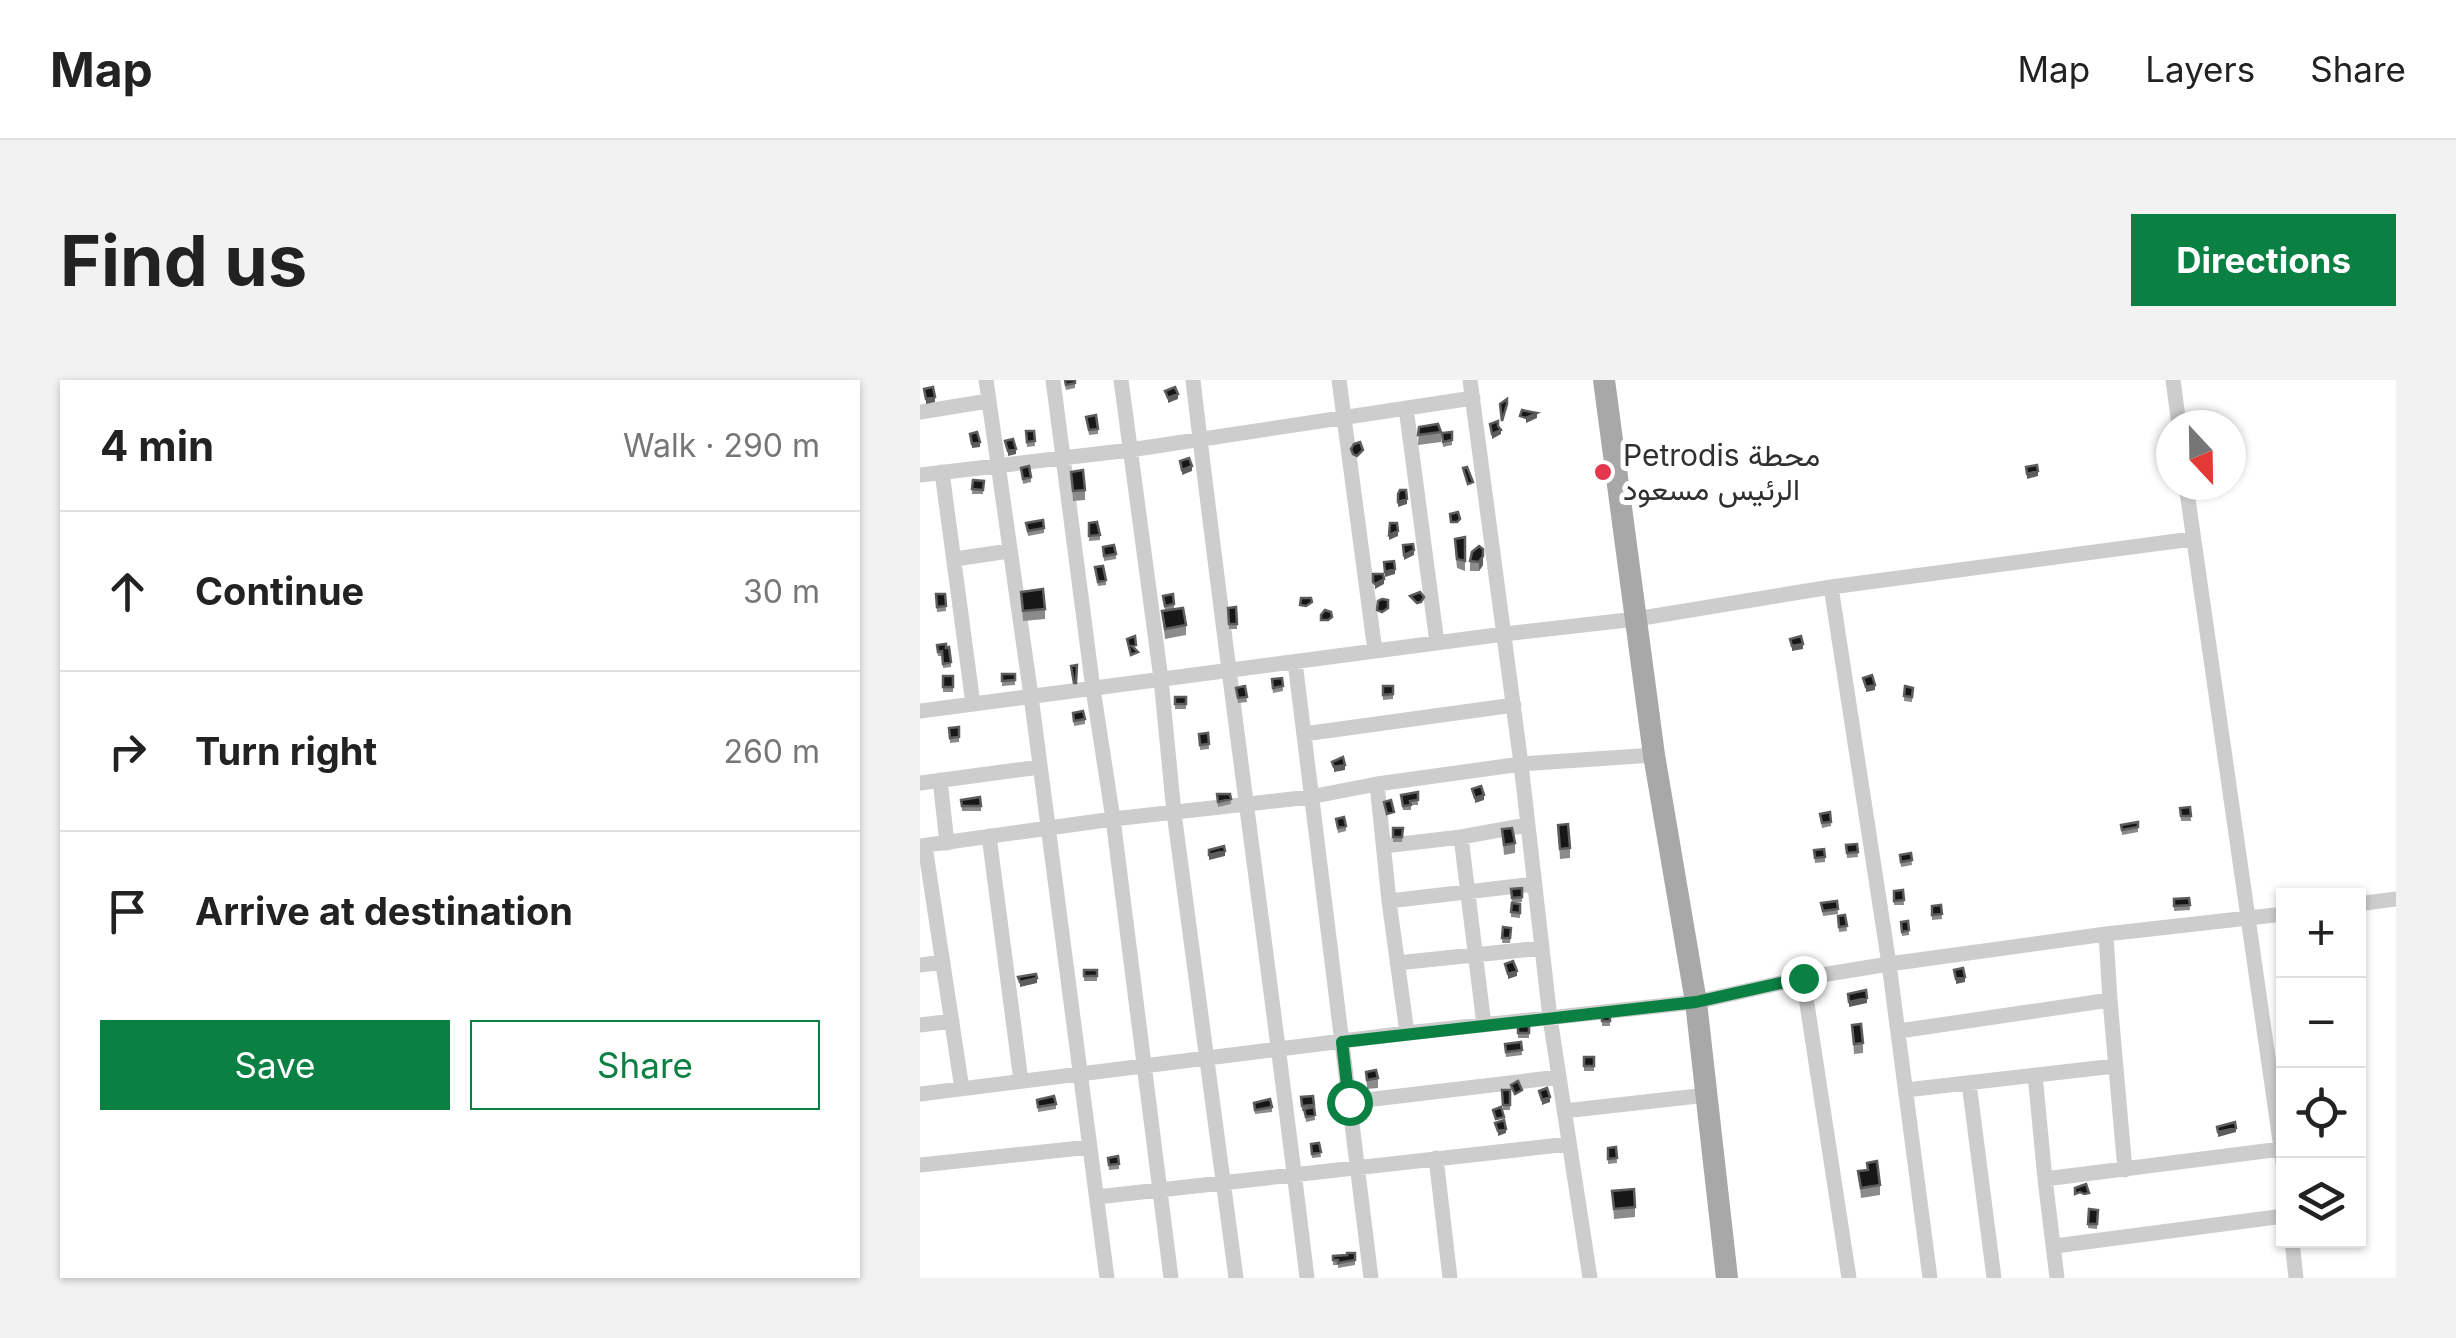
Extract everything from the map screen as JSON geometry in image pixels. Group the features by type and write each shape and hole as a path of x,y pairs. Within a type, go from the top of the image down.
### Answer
{"main road":[{"path":"1604,380 1654,754 1696,1002 1727,1278"}],"street":[{"path":"986,380 1107,1278"},
{"path":"1053,380 1114,819 1170,1278"},
{"path":"1121,380 1236,1278"},
{"path":"1193,380 1307,1278"},
{"path":"1339,380 1375,651"},
{"path":"1470,380 1522,764 1550,1018 1590,1278"},
{"path":"2173,380 2176,410"},
{"path":"920,474 1130,450 1473,398"},
{"path":"920,403 921,412 988,401"},
{"path":"1406,408 1436,643"},
{"path":"942,472 973,704"},
{"path":"2188,500 2276,1114"},
{"path":"920,711 1636,619 1831,587 2192,539"},
{"path":"955,560 1009,551"},
{"path":"1831,587 1899,1031 1930,1278"},
{"path":"1294,662 1371,1278"},
{"path":"1304,734 1514,705"},
{"path":"962,1089 923,846 1310,797 1522,764 1654,754"},
{"path":"920,783 1040,767"},
{"path":"940,780 947,842"},
{"path":"1377,784 1407,1033"},
{"path":"1384,846 1527,824"},
{"path":"989,836 1021,1081"},
{"path":"1461,837 1484,1026"},
{"path":"1390,901 1534,884"},
{"path":"2366,903 2396,899"},
{"path":"920,1094 1407,1033 1696,1002 1889,964 2276,915"},
{"path":"2106,934 2125,1170"},
{"path":"1397,963 1542,948"},
{"path":"920,965 943,962"},
{"path":"1803,978 1849,1278"},
{"path":"1899,1031 2110,1000"},
{"path":"920,1025 952,1021"},
{"path":"1906,1090 2116,1066"},
{"path":"2036,1075 2057,1278"},
{"path":"1349,1102 1559,1077"},
{"path":"1969,1083 1994,1278"},
{"path":"1564,1111 1707,1096"},
{"path":"1097,1198 1569,1144"},
{"path":"920,1165 1090,1147"},
{"path":"2045,1180 2276,1150"},
{"path":"1436,1158 1450,1278"},
{"path":"2055,1246 2276,1217"},
{"path":"2293,1248 2296,1278"}],"building":[{"path":"933,387 935,397 926,399 924,389"},
{"path":"1175,387 1178,394 1168,398 1165,391"},
{"path":"1507,399 1507,404 1502,421 1500,404"},
{"path":"1522,410 1537,413 1526,418 1520,416"},
{"path":"1096,415 1098,429 1089,430 1086,417"},
{"path":"1498,421 1501,430 1492,434 1490,424"},
{"path":"1438,424 1441,432 1418,435 1419,427"},
{"path":"1026,431 1034,431 1035,441 1027,442"},
{"path":"977,432 980,442 972,444 970,434"},
{"path":"1452,432 1452,440 1443,442 1442,433"},
{"path":"1013,439 1016,449 1008,451 1005,441"},
{"path":"1360,442 1363,450 1357,456 1351,449"},
{"path":"1189,458 1192,466 1182,470 1180,461"},
{"path":"2037,465 2038,471 2027,474 2026,467"},
{"path":"1029,466 1031,477 1023,479 1021,468"},
{"path":"1467,467 1473,482 1468,484 1463,468"},
{"path":"1083,470 1085,490 1073,491 1071,472"},
{"path":"973,480 984,481 983,490 972,489"},
{"path":"1406,490 1407,499 1398,502 1398,494"},
{"path":"1458,512 1460,519 1451,522 1450,514"},
{"path":"1043,520 1044,528 1028,531 1026,523"},
{"path":"1097,522 1100,535 1089,536 1089,523"},
{"path":"1390,523 1397,523 1398,531 1389,535"},
{"path":"1465,537 1465,561 1457,559 1455,539"},
{"path":"1413,544 1414,550 1404,555 1403,545"},
{"path":"1114,545 1116,554 1104,556 1103,547"},
{"path":"1479,546 1483,556 1479,562 1470,561 1472,552"},
{"path":"1394,561 1395,569 1385,572 1384,562"},
{"path":"1103,566 1106,580 1098,582 1095,567"},
{"path":"1373,574 1383,574 1384,579 1375,584"},
{"path":"1043,589 1045,609 1023,611 1021,592"},
{"path":"1420,592 1424,597 1417,603 1410,596"},
{"path":"936,594 945,594 946,606 937,607"},
{"path":"1173,594 1174,604 1165,606 1163,596"},
{"path":"1301,598 1311,598 1312,602 1300,605"},
{"path":"1382,599 1388,600 1388,608 1382,612 1377,610"},
{"path":"1236,607 1237,624 1229,624 1228,608"},
{"path":"1183,608 1186,625 1165,629 1162,611"},
{"path":"1325,610 1332,617 1321,620 1321,615"},
{"path":"1135,636 1136,645 1132,646 1138,652 1131,655 1127,639"},
{"path":"1801,636 1803,644 1792,646 1790,639"},
{"path":"946,644 951,662 943,664 937,645"},
{"path":"1077,665 1076,683 1074,683 1071,666"},
{"path":"1002,674 1015,674 1015,680 1002,681"},
{"path":"1872,675 1875,685 1866,687 1863,678"},
{"path":"943,676 953,676 953,687 943,687"},
{"path":"1282,678 1283,686 1273,688 1272,679"},
{"path":"1245,686 1247,697 1238,698 1236,688"},
{"path":"1383,686 1393,686 1393,694 1383,695"},
{"path":"1905,686 1913,688 1912,697 1904,696"},
{"path":"1175,697 1186,697 1186,704 1175,704"},
{"path":"1083,711 1085,719 1074,721 1073,713"},
{"path":"959,727 959,737 950,738 949,728"},
{"path":"1208,733 1209,744 1200,745 1199,734"},
{"path":"1343,757 1345,765 1334,767 1332,762"},
{"path":"1481,786 1484,795 1475,798 1472,789"},
{"path":"1418,792 1418,800 1403,806 1401,795"},
{"path":"1217,794 1230,794 1231,799 1218,802"},
{"path":"980,797 981,806 962,806 961,800"},
{"path":"1391,800 1394,812 1387,814 1384,802"},
{"path":"2190,807 2191,816 2181,816 2180,808"},
{"path":"1830,812 1831,822 1822,823 1820,814"},
{"path":"1344,817 1346,826 1338,828 1336,819"},
{"path":"2138,822 2138,827 2122,830 2121,825"},
{"path":"1568,824 1570,848 1560,849 1558,825"},
{"path":"1393,828 1403,828 1402,837 1393,837"},
{"path":"1512,828 1515,843 1504,845 1502,829"},
{"path":"1857,844 1858,852 1847,853 1846,845"},
{"path":"1224,846 1225,851 1209,855 1209,850"},
{"path":"1824,849 1825,857 1815,858 1814,850"},
{"path":"1911,853 1912,860 1901,862 1900,855"},
{"path":"1522,888 1522,897 1512,898 1511,889"},
{"path":"1903,890 1904,900 1894,901 1894,891"},
{"path":"2189,898 2190,905 2174,906 2174,899"},
{"path":"1837,901 1838,909 1823,911 1821,903"},
{"path":"1512,903 1520,904 1520,913 1511,912"},
{"path":"1941,905 1942,914 1932,915 1932,906"},
{"path":"1845,915 1847,926 1839,927 1838,916"},
{"path":"1908,921 1909,930 1902,932 1901,922"},
{"path":"1503,927 1511,928 1510,938 1502,938"},
{"path":"1513,961 1517,971 1508,974 1505,964"},
{"path":"1963,968 1965,977 1956,979 1954,970"},
{"path":"1084,970 1097,970 1097,976 1084,976"},
{"path":"1036,974 1037,978 1020,982 1018,977"},
{"path":"1866,990 1867,998 1849,1002 1848,994"},
{"path":"1602,1011 1610,1011 1610,1021 1602,1021"},
{"path":"1861,1024 1863,1043 1854,1044 1852,1025"},
{"path":"1518,1026 1529,1026 1529,1033 1518,1033"},
{"path":"1521,1042 1522,1050 1506,1052 1505,1044"},
{"path":"1584,1057 1594,1057 1594,1066 1584,1066"},
{"path":"1376,1070 1378,1078 1367,1080 1366,1072"},
{"path":"1518,1081 1522,1090 1515,1094 1511,1085"},
{"path":"1547,1088 1550,1097 1542,1100 1539,1091"},
{"path":"1502,1090 1510,1090 1510,1105 1503,1105"},
{"path":"1054,1096 1056,1104 1038,1107 1037,1100"},
{"path":"1313,1096 1314,1105 1302,1106 1301,1097"},
{"path":"1270,1099 1272,1107 1255,1110 1254,1103"},
{"path":"1314,1107 1315,1115 1306,1117 1304,1109"},
{"path":"1501,1107 1504,1117 1496,1119 1493,1110"},
{"path":"1504,1120 1506,1129 1498,1131 1495,1123"},
{"path":"2235,1122 2236,1128 2218,1132 2217,1127"},
{"path":"1319,1143 1321,1152 1312,1154 1311,1144"},
{"path":"1616,1147 1617,1158 1608,1159 1608,1148"},
{"path":"1118,1156 1119,1164 1109,1165 1108,1158"},
{"path":"1877,1161 1880,1185 1861,1188 1858,1171 1868,1170 1867,1163"},
{"path":"2086,1184 2089,1193 2075,1194 2075,1188"},
{"path":"1634,1189 1635,1207 1614,1209 1612,1191"},
{"path":"2089,1209 2098,1210 2097,1224 2088,1224"},
{"path":"1355,1253 1355,1260 1333,1260 1333,1256"}],"place":[{"name":"Petrodis محطة الرئيس مسعود","path":"1603,472"}],"route":[{"path":"1349,1102 1342,1042 1696,1002 1803,978"}]}
